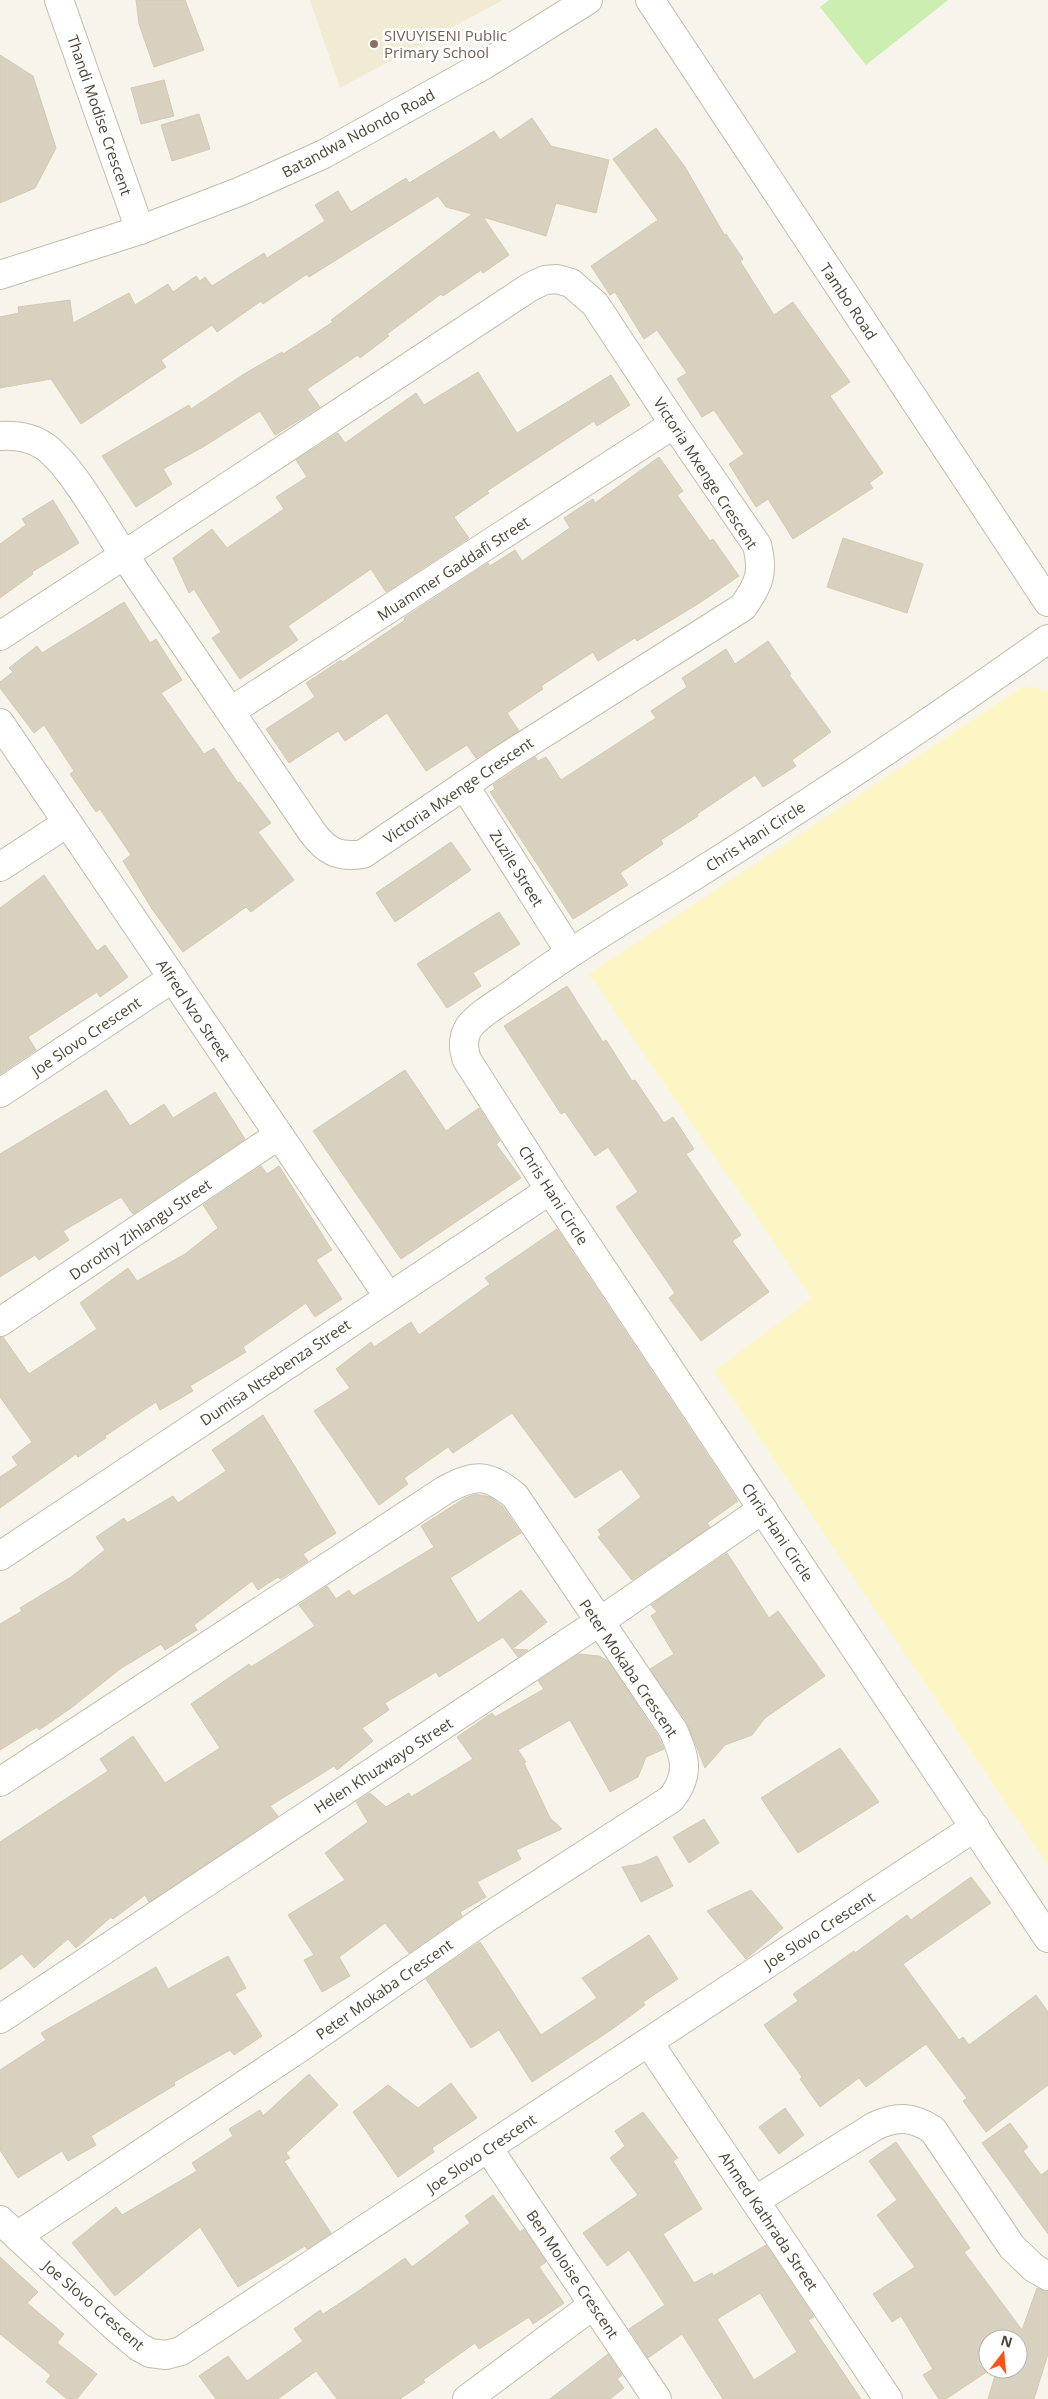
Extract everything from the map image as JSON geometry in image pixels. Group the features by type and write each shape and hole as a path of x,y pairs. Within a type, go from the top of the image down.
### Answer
{"street":[{"name":"Thandi Modise Crescent","path":"59,0 140,230"},
{"name":"Batandwa Ndondo Road","path":"0,275 140,230 241,192 324,154 484,65 588,0"},
{"name":"Tambo Road","path":"650,0 1048,602"},
{"name":"Victoria Mxenge Crescent","path":"0,636 530,287 546,280 556,279 571,283 595,304 757,545 761,562 760,578 755,590 743,607 464,785 362,854 339,855 322,846 124,555"},
{"name":"Muammer Gaddafi Street","path":"231,711 674,424"},
{"path":"0,436 28,437 45,446 76,482 124,555"},
{"name":"Chris Hani Circle","path":"1048,639 962,700 802,806 570,952 484,1014 469,1028 464,1038 463,1049 466,1060 550,1190 1048,1938"},
{"name":"Alfred Nzo Street","path":"0,723 388,1296"},
{"name":"Zuzile Street","path":"464,785 570,952"},
{"path":"0,867 67,823"},
{"name":"Joe Slovo Crescent","path":"0,1094 173,978"},
{"name":"Dorothy Zihlangu Street","path":"0,1322 279,1135"},
{"name":"Dumisa Ntsebenza Street","path":"0,1556 388,1296 550,1190"},
{"name":"Peter Mokaba Crescent","path":"0,1782 462,1480 476,1477 490,1479 516,1496 673,1730 684,1756 684,1772 680,1788 670,1799 485,1919 308,2041 9,2228"},
{"name":"Helen Khuzwayo Street","path":"0,2019 599,1622 763,1509"},
{"name":"Joe Slovo Crescent","path":"9,2228 133,2342 150,2353 166,2355 181,2352 975,1827"},
{"name":"Ahmed Kathrada Street","path":"649,2043 888,2399"},
{"path":"756,2200 875,2126 891,2119 907,2117 922,2122 933,2130 1012,2246 1034,2268 1048,2276"},
{"name":"Ben Moloise Crescent","path":"488,2148 657,2399"},
{"path":"468,2399 593,2305"}],"shaded area":[{"name":"SIVUYISENI Public Primary School","path":"310,0 503,0 340,88"}],"green space":[{"path":"829,0 948,0 866,65 820,7"}],"sand":[{"path":"1024,686 1048,691 1048,1865 714,1371 812,1298 589,974"}],"building":[{"path":"136,0 185,0 204,50 154,67 139,24"},
{"path":"0,55 33,76 56,148 35,188 0,203"},
{"path":"164,80 174,116 141,124 131,88"},
{"path":"199,114 210,149 172,161 161,125"},
{"path":"532,118 551,146 609,160 596,213 556,203 546,236 483,217 509,255 483,273 481,270 443,296 441,294 387,334 389,336 360,358 358,355 307,389 320,407 275,435 260,411 203,447 163,469 172,484 136,507 102,456 189,405 191,409 244,374 282,352 283,354 333,322 331,320 472,214 446,207 438,196 309,277 307,274 263,304 261,301 217,332 212,325 161,360 166,367 81,424 51,379 0,388 0,317 19,313 18,307 70,300 73,323 129,293 135,305 168,284 173,292 196,276 200,281 205,277 212,286 264,253 267,258 325,221 315,205 338,191 351,212 406,178 409,183 494,131 500,140"},
{"path":"656,128 685,167 725,236 726,234 743,259 740,261 774,315 793,302 850,382 830,396 883,473 869,483 873,488 793,539 768,499 756,507 729,464 744,454 714,410 702,417 677,379 687,373 657,330 644,339 615,292 610,295 591,266 658,220 613,159"},
{"path":"478,372 517,433 611,375 630,405 597,426 594,421 487,491 489,493 454,517 469,538 386,592 371,569 288,626 298,640 240,679 212,638 221,632 194,589 189,593 173,558 212,529 227,548 284,509 276,497 307,477 296,460 338,433 345,443 416,393 424,405"},
{"path":"659,457 683,491 677,495 710,541 713,539 739,576 701,602 637,641 635,638 598,661 593,652 541,686 543,689 507,713 519,731 476,758 467,745 426,771 387,713 345,741 338,731 289,763 266,729 315,697 306,683 341,660 343,662 405,620 404,618 488,563 490,566 515,550 522,561 570,528 564,518 593,499 595,503"},
{"path":"53,500 79,543 32,572 33,574 0,598 0,544 26,525 22,519"},
{"path":"843,538 923,564 907,613 827,587"},
{"path":"124,602 150,643 156,639 182,680 161,693 204,754 214,748 238,783 240,782 271,823 258,832 294,880 251,912 246,907 183,952 152,909 123,861 131,855 100,809 96,812 70,774 74,771 44,725 34,733 0,688 0,682 13,672 9,668 37,646 42,653"},
{"path":"768,641 791,674 789,675 831,732 792,760 796,766 763,787 755,775 661,840 663,844 620,873 628,885 573,919 490,792 495,789 493,785 535,757 538,761 546,757 561,780 656,718 651,711 687,687 682,678 726,649 735,664"},
{"path":"451,842 471,870 395,922 376,893"},
{"path":"44,875 97,951 105,945 128,977 100,997 97,992 28,1037 36,1050 0,1074 0,908"},
{"path":"499,912 520,944 473,973 481,986 447,1008 417,964"},
{"path":"567,986 603,1042 606,1040 632,1081 635,1080 664,1123 673,1117 694,1149 686,1154 741,1235 732,1241 769,1292 701,1341 669,1298 675,1293 616,1207 638,1192 608,1147 595,1156 565,1112 561,1114 504,1026"},
{"path":"405,1070 446,1131 479,1108 500,1141 496,1144 521,1178 401,1259 313,1131"},
{"path":"106,1090 130,1126 164,1104 173,1118 215,1092 245,1139 133,1214 121,1197 63,1231 69,1240 39,1260 35,1255 0,1277 0,1154"},
{"path":"261,1166 267,1174 279,1166 332,1250 316,1260 342,1299 315,1317 306,1303 243,1347 246,1352 190,1386 193,1391 160,1410 156,1402 105,1436 106,1438 78,1457 76,1454 0,1508 0,1477 18,1465 12,1457 32,1442 0,1397 0,1337 3,1337 29,1374 97,1329 80,1303 128,1268 137,1281 185,1254 218,1228 203,1205"},
{"path":"557,1229 738,1501 707,1523 710,1527 632,1580 598,1537 601,1535 598,1530 641,1497 621,1469 575,1498 512,1413 453,1453 448,1447 404,1478 408,1484 379,1505 314,1411 350,1388 336,1369 371,1342 374,1347 411,1322 419,1335 490,1284 485,1278"},
{"path":"263,1415 336,1533 303,1554 308,1561 280,1579 278,1577 258,1590 252,1581 194,1625 197,1630 165,1650 161,1644 120,1669 71,1708 39,1730 37,1727 0,1750 0,1624 22,1611 20,1608 71,1577 105,1550 96,1537 124,1518 127,1523 173,1496 178,1503 226,1471 212,1450"},
{"path":"476,1494 490,1497 503,1507 521,1533 450,1578 478,1623 521,1590 547,1622 512,1649 503,1637 439,1677 436,1672 385,1703 389,1710 362,1728 373,1741 337,1770 334,1766 270,1806 278,1816 149,1902 145,1895 113,1919 111,1917 76,1948 68,1939 34,1968 22,1954 0,1970 0,1842 108,1771 100,1759 133,1736 165,1783 220,1748 191,1704 249,1664 251,1667 315,1626 299,1605 327,1586 336,1599 349,1590 353,1596 434,1547 421,1526 465,1498"},
{"path":"727,1553 769,1618 778,1611 825,1676 765,1718 752,1735 725,1745 705,1768 686,1721 650,1669 674,1654 651,1616 657,1612 651,1605"},
{"path":"512,1649 528,1650 518,1657"},
{"path":"579,1654 599,1656 608,1661 659,1738 664,1749 646,1757 638,1777 610,1792 570,1720 518,1750 526,1762 524,1763 550,1818 562,1829 516,1850 521,1859 477,1882 486,1897 460,1912 462,1916 409,1953 385,1923 339,1957 350,1976 322,1992 304,1960 314,1955 288,1915 345,1880 325,1853 368,1822 356,1802 370,1793 386,1807 409,1793 411,1797 473,1759 457,1737 492,1713 495,1717 544,1689 538,1681"},
{"path":"840,1748 879,1802 798,1853 761,1798"},
{"path":"704,1819 719,1843 689,1863 673,1837"},
{"path":"657,1856 673,1886 641,1902 622,1867 640,1864"},
{"path":"971,1877 991,1903 903,1964 959,2040 963,2037 969,2045 1036,1995 1048,2012 1048,2085 986,2132 963,2101 967,2098 926,2044 866,2087 859,2078 820,2107 800,2079 802,2077 764,2025 798,2001 793,1994 854,1951 855,1953 907,1915 911,1920"},
{"path":"751,1890 783,1928 746,1959 707,1911"},
{"path":"649,1935 678,1979 643,2002 645,2005 611,2030 532,2082 499,2030 471,2048 426,1979 480,1942 541,2035 597,1998 582,1978"},
{"path":"228,1956 246,1988 235,1994 262,2036 234,2055 230,2050 174,2082 175,2085 91,2136 96,2145 68,2161 62,2151 18,2178 0,2150 0,2070 46,2040 41,2033 156,1967 168,1989"},
{"path":"309,2074 338,2105 286,2153 290,2158 284,2161 331,2233 307,2249 305,2246 238,2287 200,2227 115,2296 72,2243 116,2207 122,2215 197,2171 192,2163 233,2136 229,2129 260,2110 263,2116"},
{"path":"451,2083 477,2118 432,2148 434,2152 398,2177 353,2112 388,2085 418,2108"},
{"path":"785,2108 804,2135 779,2154 759,2127"},
{"path":"643,2112 678,2158 673,2161 702,2209 663,2234 694,2283 712,2273 713,2276 766,2245 814,2317 808,2320 861,2399 723,2399 682,2334 648,2358 629,2329 665,2305 629,2250 607,2266 583,2233 638,2195 610,2158 625,2146 615,2131","holes":["760,2293 797,2352 754,2380 717,2319"]},
{"path":"1010,2123 1028,2147 1023,2151 1041,2175 1048,2170 1048,2234 982,2143"},
{"path":"896,2142 970,2248 964,2252 1021,2329 978,2329 978,2378 946,2399 939,2399 923,2375 933,2369 901,2316 892,2322 873,2294 915,2267 877,2215 897,2200 869,2161"},
{"path":"493,2195 520,2232 524,2229 546,2262 539,2267 564,2303 533,2324 529,2317 479,2349 475,2343 400,2399 337,2399 316,2371 278,2399 216,2399 199,2376 228,2356 247,2381 303,2341 294,2329 320,2310 323,2314 405,2258 412,2267 470,2223 465,2216"},
{"path":"0,2257 38,2292 27,2303 64,2334 57,2343 97,2374 77,2399 67,2399 46,2382 51,2375 0,2334"},
{"path":"1037,2288 1048,2292 1048,2354 1034,2399 988,2399 994,2379 1028,2379 1028,2329 1022,2329"},
{"path":"608,2354 622,2375 617,2379 624,2388 610,2399 550,2399"}],"place":[{"name":"SIVUYISENI Public Primary School","path":"374,44"}]}
